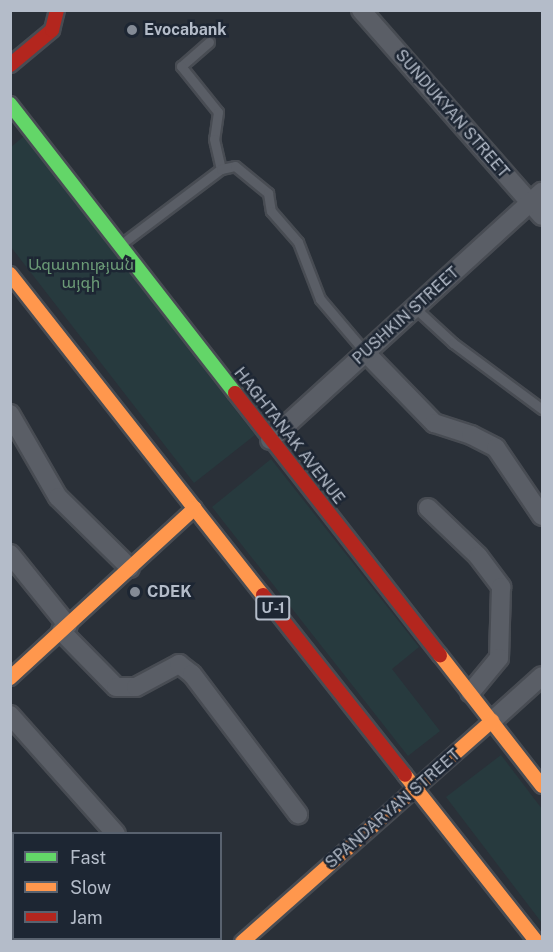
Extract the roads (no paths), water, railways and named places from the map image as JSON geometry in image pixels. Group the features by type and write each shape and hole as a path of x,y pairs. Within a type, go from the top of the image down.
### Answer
{"main road":[{"path":"52,30 57,10"},
{"path":"10,65 73,10"},
{"name":"HAGHTANAK AVENUE","path":"10,104 270,440 543,786"},
{"name":"Մ-1","path":"10,274 537,942"},
{"path":"10,678 195,508"},
{"name":"SPANDARYAN STREET","path":"242,942 492,721"}],"street":[{"name":"SUNDUKYAN STREET","path":"361,10 538,204"},
{"name":"PUSHKIN STREET","path":"270,440 415,308 538,204"},
{"path":"366,353 434,423 471,435 496,448 543,516"},
{"path":"10,414 58,497 130,568"},
{"path":"428,508 478,555 501,587 499,658 470,693"},
{"path":"10,554 64,628 116,687 136,687 179,664 192,674 298,814"},
{"name":"SPANDARYAN STREET","path":"492,721 543,676"},
{"path":"10,714 114,832"}],"lane":[{"path":"208,42 182,66 218,112 214,139 221,169"},
{"path":"120,245 221,169 235,166 268,193 271,211 298,242 320,298 366,353"},
{"path":"415,308 453,343 543,409"}],"place":[{"name":"Evocabank","path":"132,30"},
{"name":"CDEK","path":"135,592"}],"park label":[{"name":"Ազատության այգի","path":"81,274"}]}
